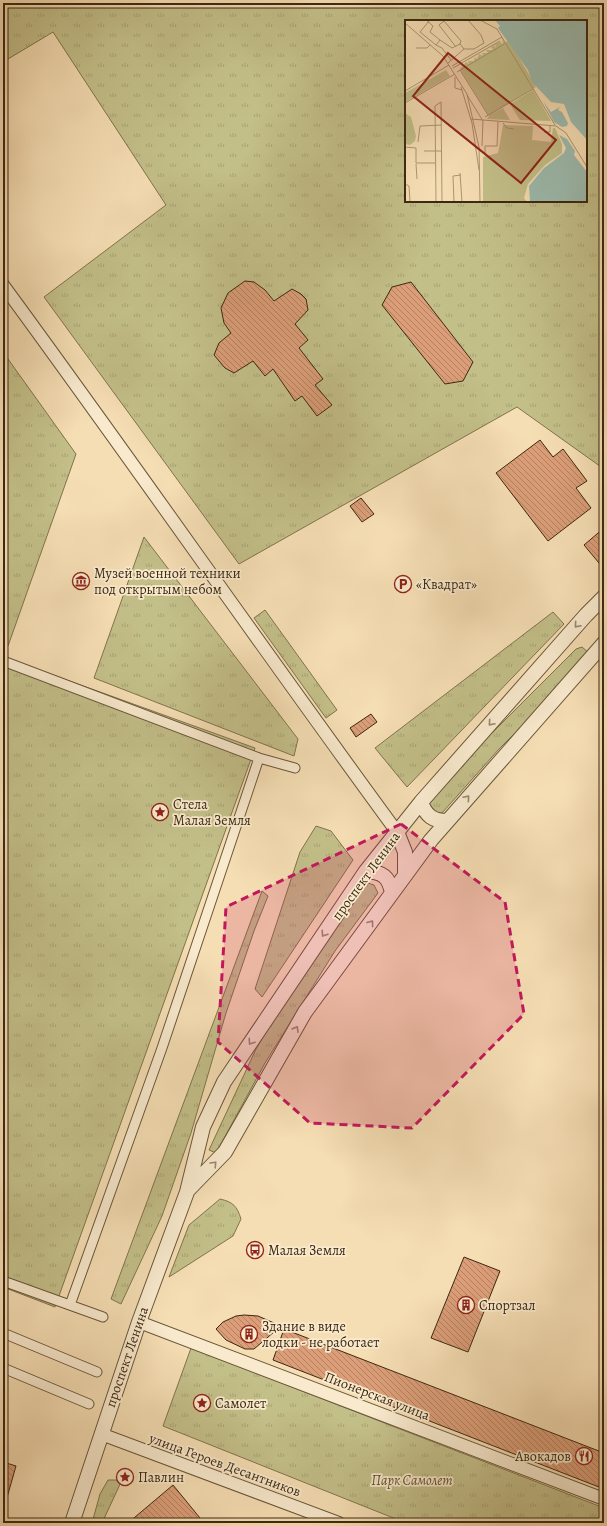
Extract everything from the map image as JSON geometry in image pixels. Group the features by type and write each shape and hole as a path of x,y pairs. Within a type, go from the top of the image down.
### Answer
{"street":[{"path":"3,285 327,737 397,832 404,839 412,843 422,843 431,840"},
{"name":"проспект Ленина","path":"72,1523 138,1322 187,1192 203,1127 224,1082 366,871 421,802 586,615 604,597"},
{"name":"проспект Ленина","path":"187,1192 225,1152 305,1012 405,874 447,821 604,642"},
{"path":"3,661 259,758 295,768"},
{"path":"70,1305 162,1048 259,758"},
{"path":"421,802 424,810 430,817 438,821 447,821"},
{"path":"397,832 405,852 405,874"},
{"path":"366,871 376,872 385,876 391,884 392,893"},
{"path":"3,1281 103,1317"},
{"name":"Пионерская улица","path":"138,1322 604,1498"},
{"path":"3,1333 97,1372"},
{"path":"3,1368 89,1404"},
{"name":"улица Героев Десантников","path":"101,1434 339,1523"}],"highlighted area":[{"path":"401,824 505,902 524,1014 412,1128 310,1123 218,1042 226,907"}],"green space":[{"path":"3,3 604,3 604,469 517,407 239,564 44,297 166,205 53,32 3,62"},
{"path":"3,352 76,454 8,646 3,644"},
{"path":"144,537 298,739 294,756 94,678"},
{"path":"265,610 337,710 326,718 254,618"},
{"path":"553,612 564,624 407,787 375,748"},
{"path":"582,647 589,653 588,660 499,749 442,813 434,816 427,806 487,738 576,649"},
{"path":"3,657 255,748 55,1307 3,1287"},
{"path":"316,826 331,831 353,860 262,997 255,989 300,852"},
{"path":"365,882 374,885 378,893 335,951 265,1063 216,1153 209,1150 256,1049 296,982"},
{"path":"262,891 268,896 254,931 226,1013 191,1133 162,1216 121,1304 111,1299"},
{"path":"220,1199 234,1205 241,1219 233,1236 169,1277 189,1225"},
{"name":"Парк Самолет","path":"191,1348 604,1508 604,1523 406,1523 163,1426"},
{"path":"108,1480 122,1480 102,1523 92,1523 100,1494"}],"building":[{"path":"245,281 254,282 265,290 274,301 292,289 306,299 308,310 295,324 308,340 299,348 323,379 315,385 332,405 317,416 302,396 295,401 273,369 265,376 253,361 234,373 225,368 214,355 219,343 231,333 224,323 221,308 228,293"},
{"path":"411,282 473,362 463,381 445,384 382,305 392,287"},
{"path":"540,440 553,457 563,449 587,481 576,488 591,508 548,541 496,473"},
{"path":"361,498 374,514 362,522 350,506"},
{"path":"604,528 604,569 584,545"},
{"path":"371,714 377,722 356,737 350,728"},
{"name":"Спортзал","path":"464,1257 500,1271 468,1352 431,1338"},
{"name":"Здание в виде лодки - не работает","path":"236,1316 258,1316 281,1326 254,1349 245,1349 226,1340 216,1329 223,1322"},
{"path":"284,1329 604,1453 604,1489 273,1360"},
{"path":"3,1462 16,1466 6,1501 3,1501"},
{"path":"173,1485 200,1518 193,1523 128,1523"}],"place":[{"name":"Музей военной техники под открытым небом","path":"81,581"},
{"name":"«Квадрат»","path":"403,584"},
{"name":"Стела Малая Земля","path":"160,812"},
{"name":"Малая Земля","path":"255,1250"},
{"name":"Спортзал","path":"466,1305"},
{"name":"Здание в виде лодки - не работает","path":"249,1334"},
{"name":"Самолет","path":"202,1403"},
{"name":"Авокадов","path":"584,1456"},
{"name":"Павлин","path":"125,1477"}]}
